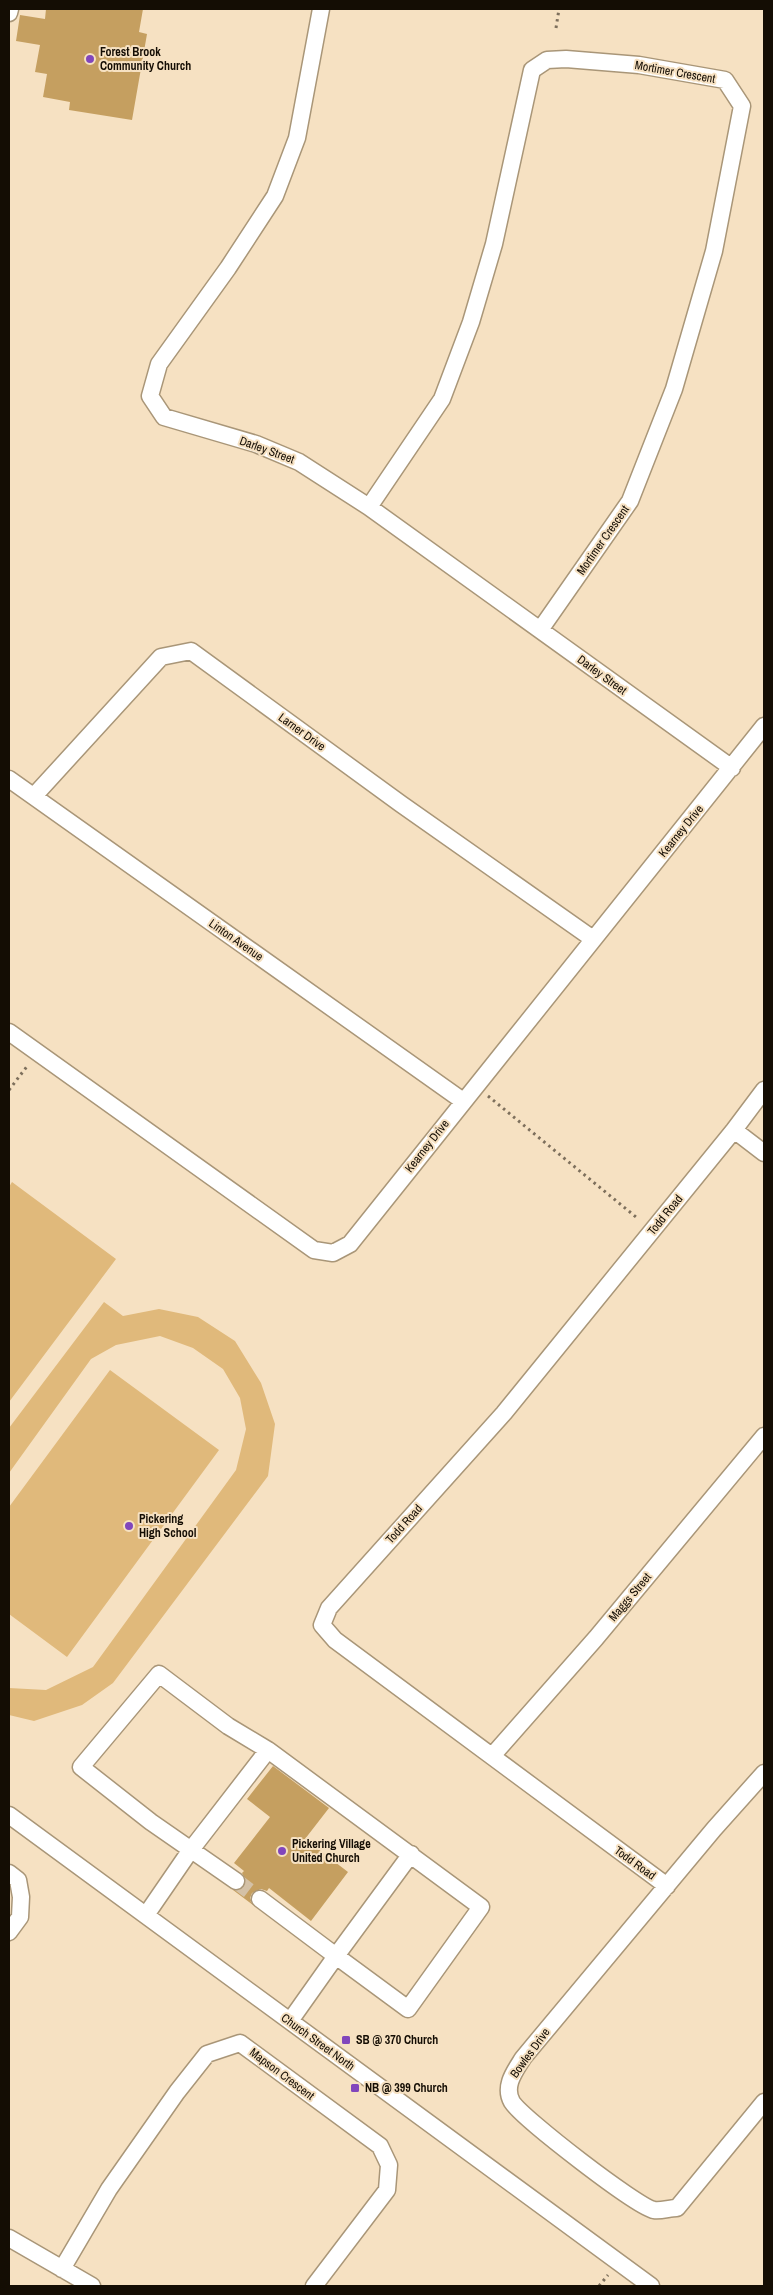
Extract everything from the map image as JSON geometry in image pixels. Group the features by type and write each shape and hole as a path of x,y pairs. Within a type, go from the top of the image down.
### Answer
{"street":[{"path":"9,13 10,9"},
{"name":"Darley Street","path":"321,9 297,138 275,196 228,268 159,364 150,396 164,417 256,444 299,462 369,507 732,768"},
{"name":"Mortimer Crescent","path":"369,507 442,398 465,339 494,244 532,70 547,60 566,59 639,65 724,80 742,106 714,251 674,389 630,501 540,630"},
{"name":"Larner Drive","path":"34,796 161,656 191,651 417,816 593,939"},
{"name":"Kearney Drive","path":"9,1032 314,1250 332,1253 350,1244 764,726"},
{"name":"Linton Avenue","path":"9,779 463,1101"},
{"name":"Todd Road","path":"667,1886 335,1640 322,1625 329,1608 504,1413 734,1130 764,1090"},
{"path":"734,1130 764,1154"},
{"name":"Maggs Street","path":"492,1756 608,1624 764,1436"},
{"path":"236,1881 190,1851 81,1767 159,1674 228,1726 268,1750 482,1907 408,2008 260,1899"},
{"path":"146,1915 190,1851 268,1750"},
{"name":"Bowles Drive","path":"764,1773 523,2058 509,2080 512,2101 526,2117 626,2196 654,2210 677,2208 764,2102"},
{"name":"Church Street North","path":"9,1815 651,2286"},
{"path":"290,2021 411,1854"},
{"path":"9,1873 18,1880 21,1897 20,1917 9,1932"},
{"name":"Mapson Crescent","path":"62,2269 109,2189 176,2092 207,2054 240,2043 380,2146 389,2164 387,2190 314,2286"},
{"path":"9,2238 92,2286"}],"path":[{"path":"556,28 559,9"},
{"path":"9,1090 37,1052"},
{"path":"475,1087 636,1216"}],"shaded area":[{"path":"12,1182 116,1259 9,1402 9,1187"},
{"path":"104,1302 123,1316 159,1309 198,1317 235,1341 261,1383 275,1424 268,1476 113,1683 82,1705 34,1721 9,1715 9,1688 46,1690 93,1667 236,1470 246,1429 240,1398 223,1369 193,1348 160,1336 116,1345 91,1359 9,1473 9,1428"},
{"path":"110,1370 219,1450 67,1657 9,1614 9,1507"}],"building":[{"name":"Forest Brook Community Church","path":"46,9 143,9 139,32 147,34 132,120 69,110 70,102 43,97 47,74 35,72 40,45 16,41 20,15 45,19"},
{"name":"Pickering Village United Church","path":"273,1766 329,1808 305,1839 348,1872 311,1921 269,1888 267,1891 261,1889 252,1893 250,1898 253,1905 233,1890 241,1890 246,1881 242,1873 244,1871 234,1863 270,1817 247,1799"}],"tunnel":[{"path":"236,1881 260,1899"}],"place":[{"name":"Forest Brook Community Church","path":"90,59"},
{"name":"Pickering High School","path":"129,1526"},
{"name":"Pickering Village United Church","path":"282,1851"},
{"name":"SB @ 370 Church","path":"346,2040"},
{"name":"NB @ 399 Church","path":"355,2088"}]}
